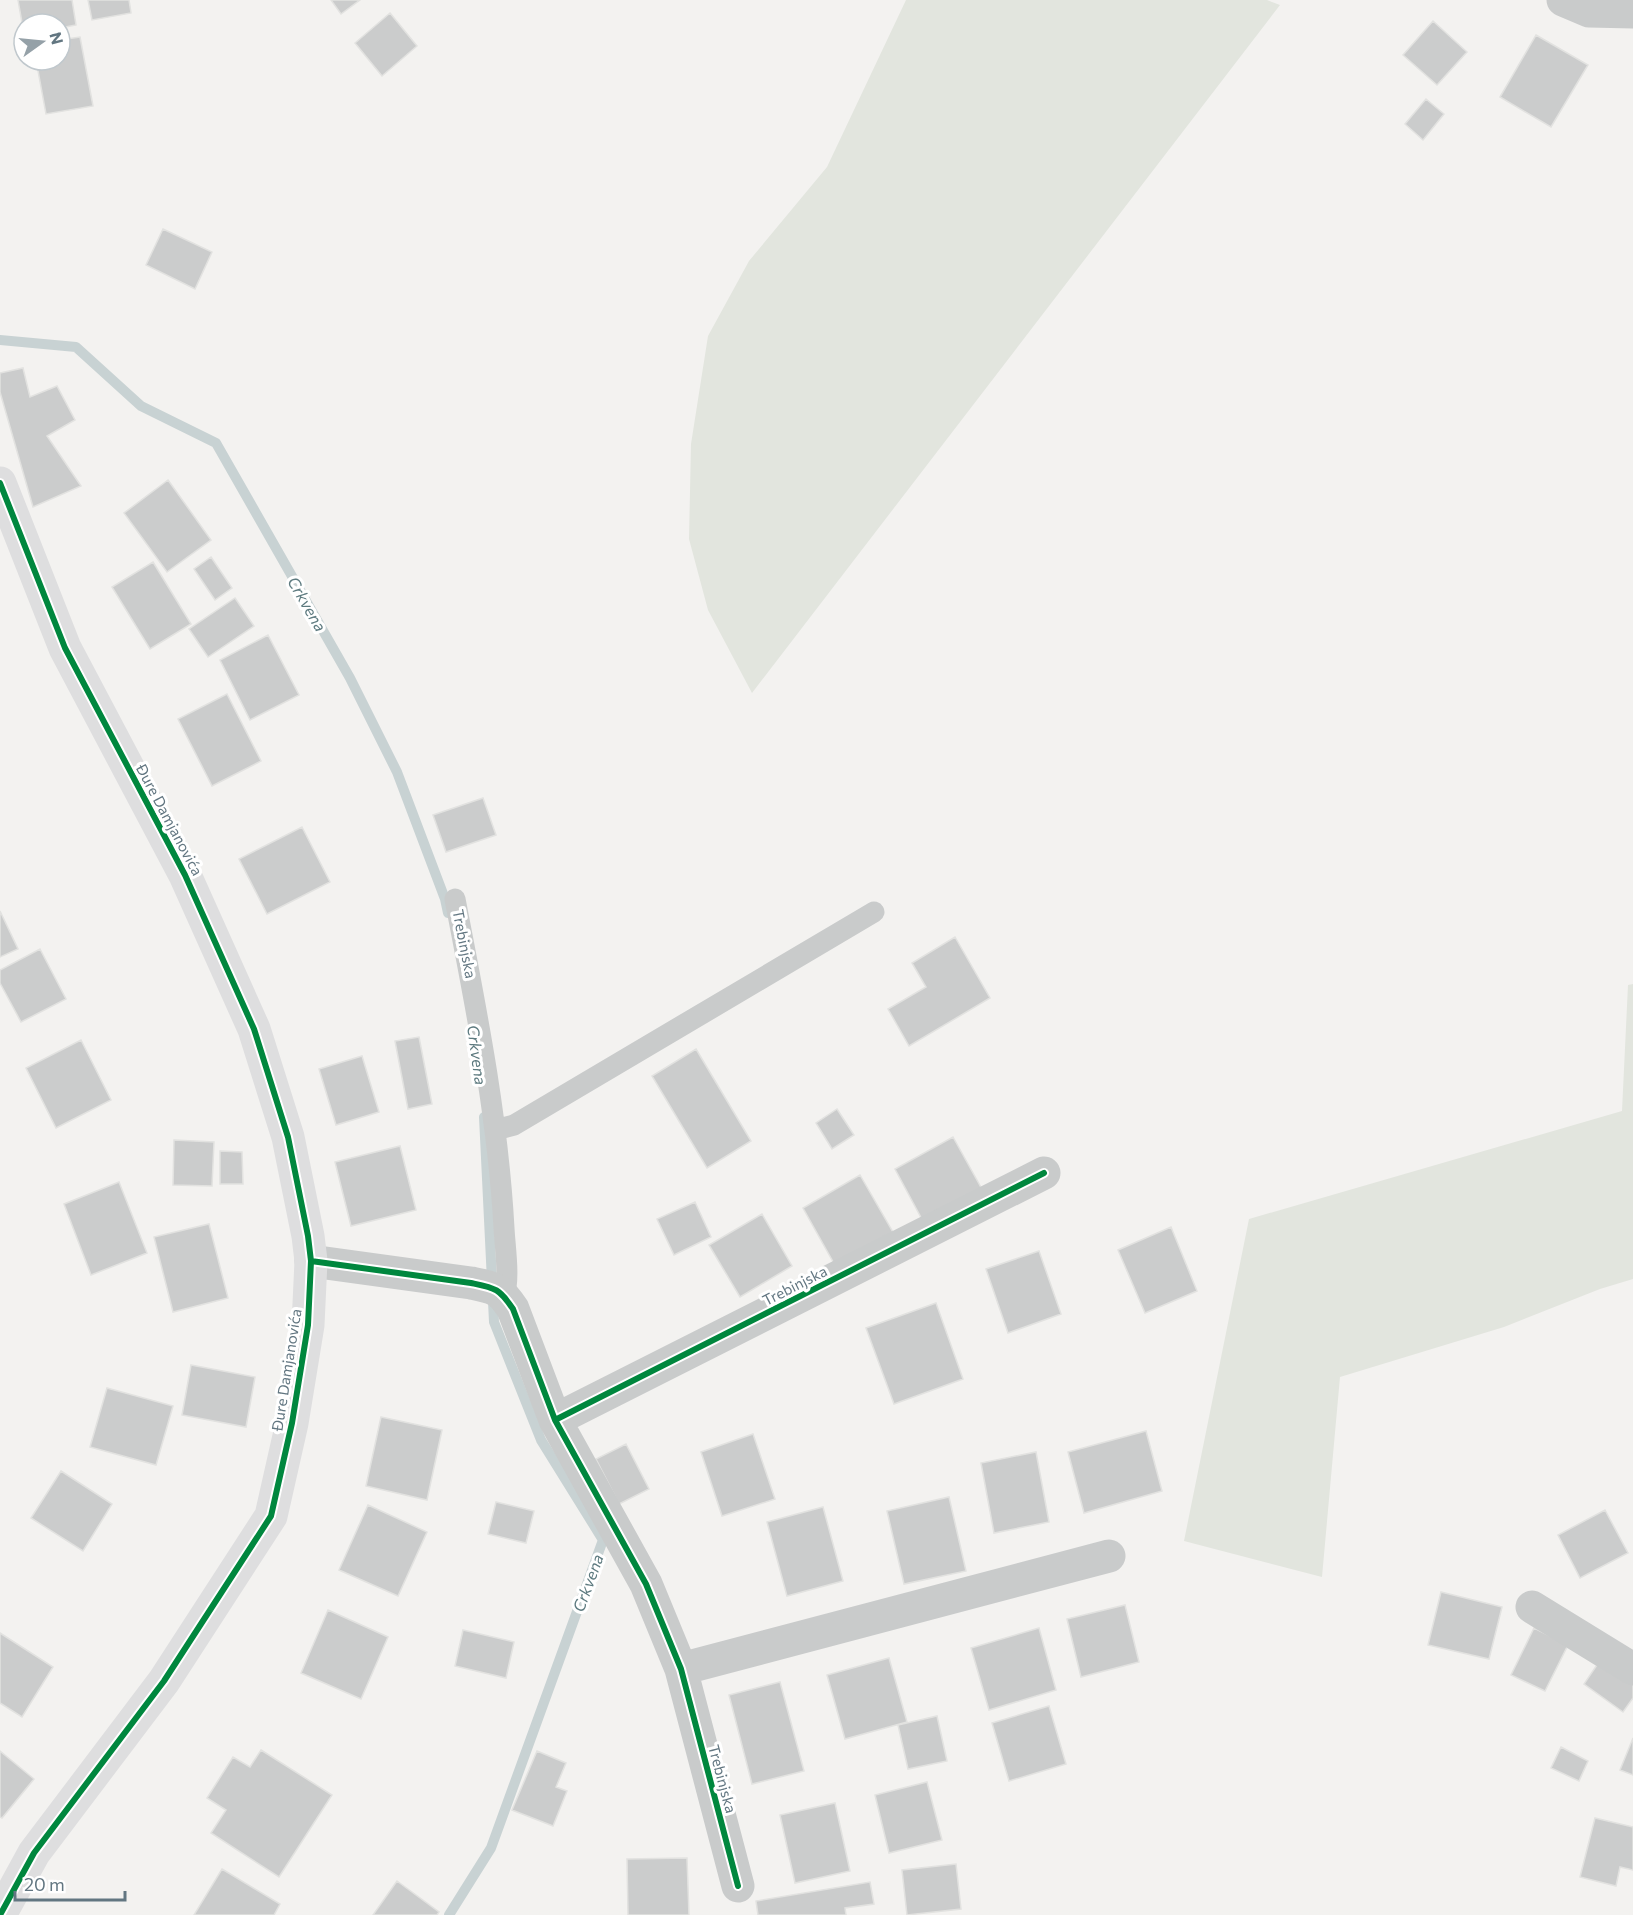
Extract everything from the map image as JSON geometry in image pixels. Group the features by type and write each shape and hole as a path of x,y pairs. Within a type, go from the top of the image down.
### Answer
{"main road":[{"name":"Đure Damjanovića","path":"0,483 65,648 186,875 254,1029 288,1137 311,1261 308,1325 292,1423 271,1516 165,1681 34,1853 0,1915"}],"street":[{"path":"1563,0 1589,11 1633,13"},
{"name":"Trebinjska","path":"555,1420 1044,1173"},
{"path":"311,1261 490,1289"},
{"name":"Trebinjska","path":"490,1289 513,1309 555,1420 646,1584 681,1669 738,1886"},
{"path":"681,1669 1109,1556"},
{"path":"1532,1607 1633,1669"}],"lane":[{"name":"Trebinjska","path":"455,899 480,1028 495,1130 502,1204 507,1278 490,1289"},
{"path":"495,1130 514,1125 873,912"}],"shaded area":[{"path":"906,0 1267,0 1280,5 752,693 708,610 689,539 691,444 708,336 749,261 827,167"},
{"path":"1633,984 1633,1279 1600,1289 1504,1327 1340,1377 1322,1577 1184,1541 1249,1219 1622,1111 1628,985"}],"building":[{"path":"18,0 72,0 76,25 72,26 72,12 20,12"},
{"path":"88,0 129,0 131,13 92,20"},
{"path":"331,0 360,0 341,14"},
{"path":"390,13 417,46 382,76 355,43"},
{"path":"1433,21 1467,52 1437,85 1403,55"},
{"path":"1536,35 1588,65 1551,127 1500,97"},
{"path":"80,37 93,106 46,114 38,72 72,72 72,38"},
{"path":"1426,99 1444,114 1423,140 1405,124"},
{"path":"163,229 212,252 195,289 146,265"},
{"path":"23,368 30,397 57,386 75,420 47,436 81,486 33,507 0,392 0,373"},
{"path":"168,480 211,540 167,572 124,513"},
{"path":"211,557 232,588 215,600 194,569"},
{"path":"153,562 191,624 150,649 112,587"},
{"path":"235,598 254,626 208,657 189,629"},
{"path":"268,635 299,695 250,720 220,660"},
{"path":"227,694 261,761 212,786 178,719"},
{"path":"483,798 496,835 446,852 433,815"},
{"path":"302,827 330,882 267,914 239,859"},
{"path":"0,911 18,949 0,957"},
{"path":"955,937 990,998 909,1046 888,1009 926,987 912,963"},
{"path":"40,949 66,999 21,1022 0,983 0,970"},
{"path":"419,1037 432,1104 408,1109 395,1041"},
{"path":"81,1040 111,1100 56,1128 26,1068"},
{"path":"696,1049 751,1141 707,1168 652,1076"},
{"path":"362,1056 379,1112 336,1125 319,1069"},
{"path":"837,1109 854,1135 832,1149 816,1123"},
{"path":"953,1137 983,1191 924,1223 895,1169"},
{"path":"174,1140 214,1142 212,1186 173,1185"},
{"path":"400,1146 416,1210 351,1226 335,1162"},
{"path":"220,1151 242,1152 243,1184 220,1184"},
{"path":"860,1175 894,1234 836,1267 803,1208"},
{"path":"119,1182 147,1253 91,1275 64,1204"},
{"path":"695,1202 711,1237 674,1255 657,1219"},
{"path":"762,1214 792,1266 740,1297 709,1245"},
{"path":"209,1224 228,1298 173,1312 154,1237"},
{"path":"1171,1227 1197,1291 1145,1313 1118,1250"},
{"path":"1039,1251 1061,1314 1008,1333 986,1269"},
{"path":"936,1303 963,1379 894,1404 866,1328"},
{"path":"191,1365 255,1377 246,1427 182,1415"},
{"path":"107,1388 173,1406 156,1465 90,1447"},
{"path":"381,1417 442,1430 427,1500 366,1486"},
{"path":"1146,1431 1162,1491 1084,1513 1068,1452"},
{"path":"753,1434 775,1499 722,1516 701,1452"},
{"path":"626,1444 649,1489 619,1504 596,1459"},
{"path":"1036,1452 1049,1522 994,1533 981,1463"},
{"path":"61,1471 112,1504 83,1551 31,1518"},
{"path":"949,1497 966,1571 904,1584 887,1511"},
{"path":"496,1502 534,1511 526,1543 488,1534"},
{"path":"368,1505 427,1532 398,1596 339,1570"},
{"path":"823,1507 843,1581 787,1596 767,1522"},
{"path":"1605,1510 1628,1553 1580,1578 1558,1535"},
{"path":"1441,1592 1502,1607 1489,1659 1428,1645"},
{"path":"1125,1605 1139,1662 1081,1677 1067,1619"},
{"path":"328,1610 388,1637 361,1699 301,1673"},
{"path":"1039,1628 1056,1690 989,1710 971,1648"},
{"path":"1534,1628 1568,1645 1545,1691 1511,1675"},
{"path":"463,1630 514,1642 506,1678 455,1666"},
{"path":"0,1633 53,1667 22,1717 0,1703"},
{"path":"1603,1656 1633,1677 1633,1698 1623,1712 1584,1684"},
{"path":"889,1658 907,1722 845,1739 827,1675"},
{"path":"780,1682 804,1771 752,1784 729,1695"},
{"path":"1049,1706 1066,1764 1009,1781 992,1723"},
{"path":"937,1716 947,1761 908,1769 898,1725"},
{"path":"1633,1738 1633,1775 1620,1770"},
{"path":"1561,1747 1588,1761 1579,1781 1551,1768"},
{"path":"261,1750 332,1795 279,1877 211,1833 226,1810 207,1798 233,1757 250,1767"},
{"path":"0,1751 34,1779 2,1818 0,1817"},
{"path":"537,1751 566,1763 556,1787 567,1791 553,1826 512,1810"},
{"path":"927,1782 942,1840 889,1853 875,1795"},
{"path":"835,1803 850,1871 795,1883 780,1815"},
{"path":"1595,1818 1633,1827 1633,1870 1620,1867 1616,1886 1580,1877"},
{"path":"687,1858 689,1915 628,1915 627,1859"},
{"path":"956,1864 961,1909 907,1915 902,1870"},
{"path":"222,1869 280,1904 274,1915 194,1915"},
{"path":"397,1881 439,1912 437,1915 373,1915"},
{"path":"870,1882 874,1904 845,1908 846,1915 758,1915 756,1901"}],"waterway":[{"name":"Crkvena","path":"0,340 76,347 141,406 216,443 350,678 397,772 445,899 448,913"},
{"name":"Crkvena","path":"449,1915 491,1848 603,1540 541,1440 494,1322 484,1117"}],"cycle path":[{"path":"0,483 65,648 185,875 254,1029 288,1137 311,1261 308,1325 292,1423 271,1516 164,1681 34,1853 0,1915"},
{"path":"555,1420 1044,1173"},
{"path":"311,1261 486,1286 500,1293 513,1309 555,1420 646,1584 681,1669 738,1886"}]}
